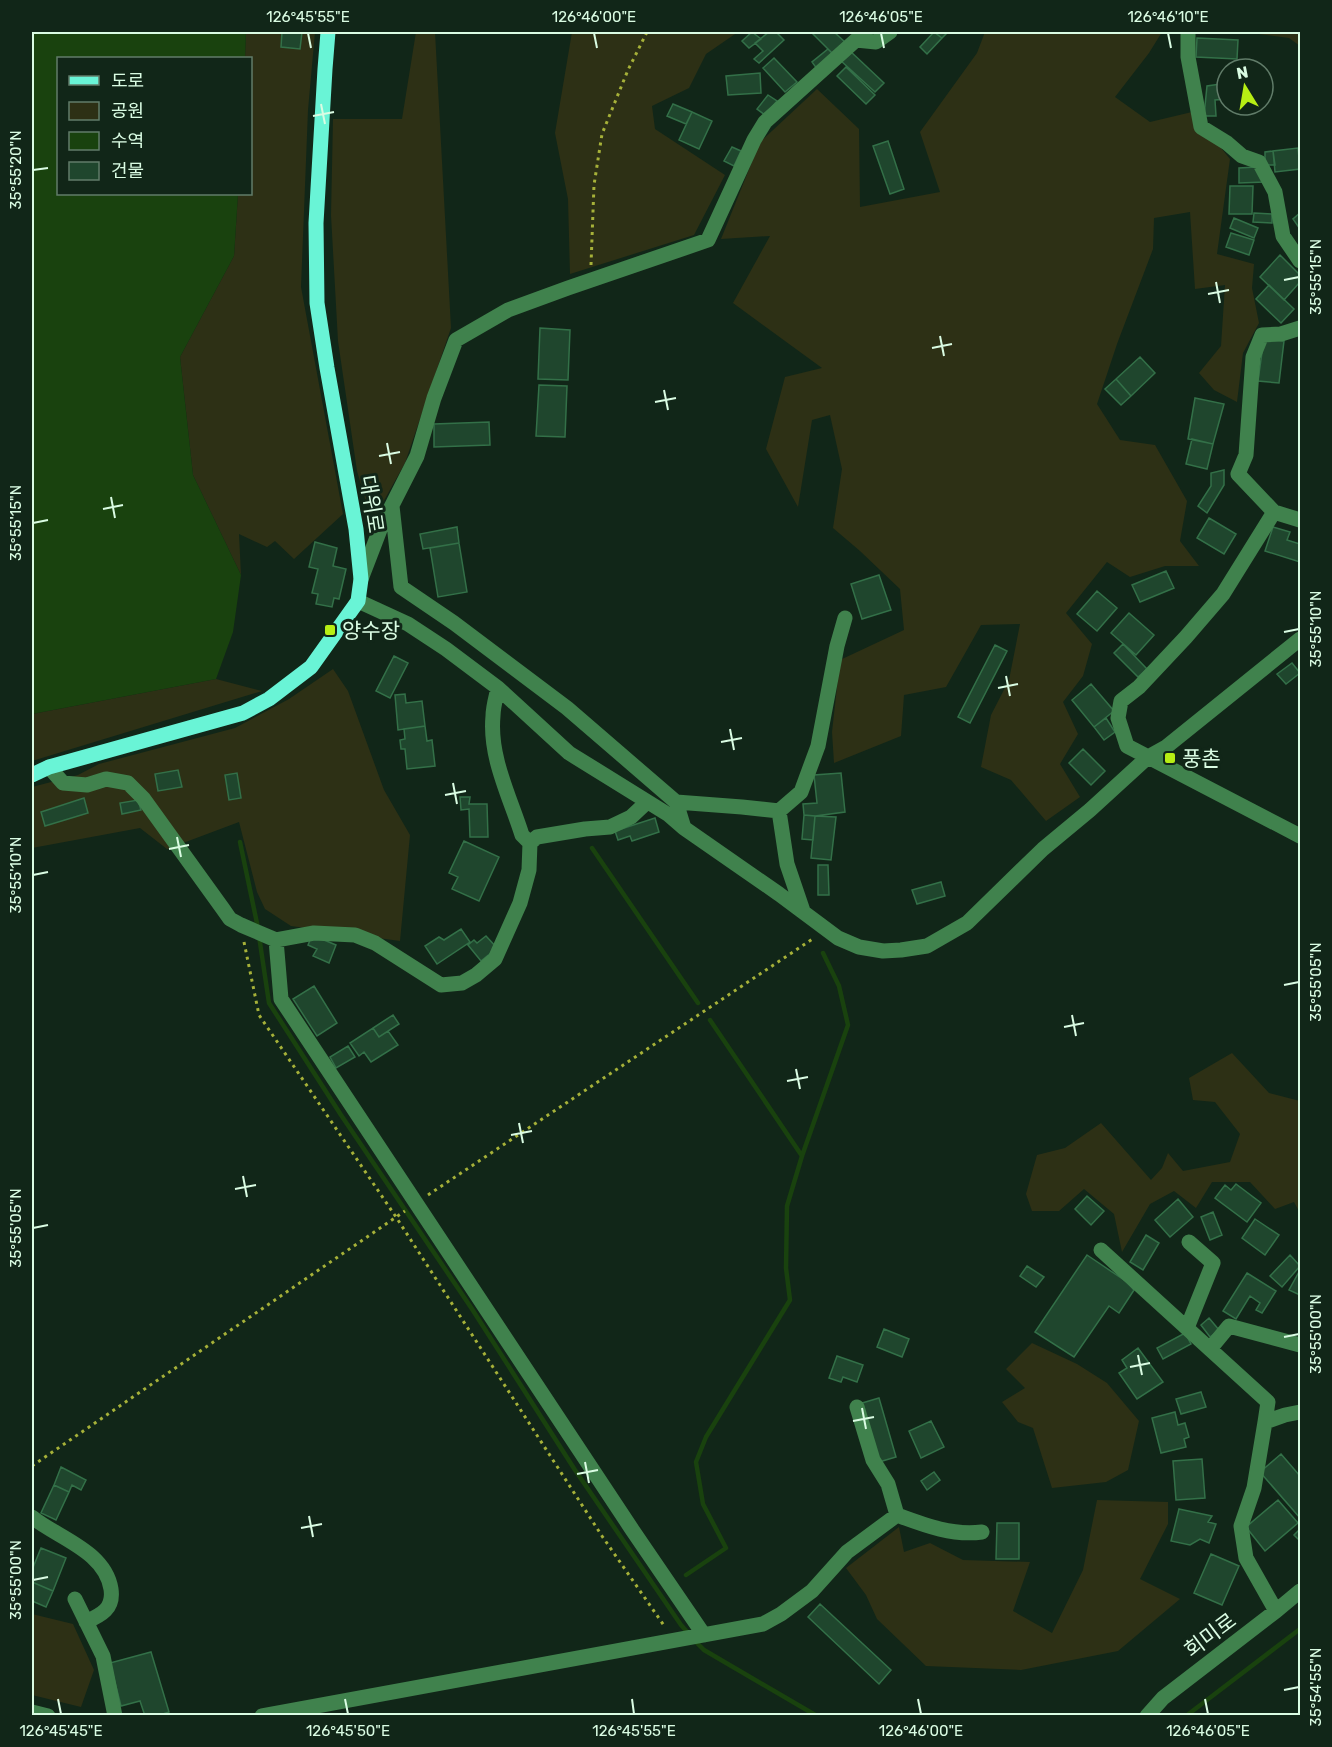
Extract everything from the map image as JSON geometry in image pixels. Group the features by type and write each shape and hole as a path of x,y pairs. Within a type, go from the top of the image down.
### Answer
{"main road":[{"name":"대위로","path":"32,775 49,767 243,713 269,699 311,667 358,601 361,579 356,529 317,303 316,223 328,32"}],"street":[{"path":"361,579 381,527 417,456 434,398 456,340 508,310 708,240 754,140 765,122 856,40 876,42 890,32"},
{"path":"1188,32 1188,57 1201,127 1227,143 1242,156 1259,162 1275,192 1283,237 1300,261"},
{"path":"1300,328 1281,334 1262,336 1253,357 1246,455 1238,474 1274,512 1300,520"},
{"path":"392,507 401,587 454,622 567,708 676,802 684,828"},
{"path":"1274,512 1223,594 1186,638 1139,687 1121,701 1118,718 1127,746 1300,836"},
{"path":"358,601 408,624 446,649 498,688 569,753 669,815 838,938 859,947 883,951 927,946 967,923 1043,849 1148,757 1166,747 1300,639"},
{"path":"676,802 779,811 801,792 818,746 837,646 845,618"},
{"path":"49,767 63,783 87,785 106,779 128,783 143,798 230,919 259,932 355,935 375,943 441,985 462,983 495,959 520,903 529,870 530,843 522,835 498,768 495,751 492,717 498,688"},
{"path":"530,843 537,837 610,827 631,817 647,802"},
{"path":"779,811 787,864 803,911"},
{"path":"259,932 281,999 631,1528 690,1637"},
{"path":"1188,1328 1213,1263 1189,1242"},
{"path":"1101,1250 1268,1402 1254,1488 1241,1526 1246,1558 1276,1611"},
{"path":"1210,1349 1229,1326 1300,1345"},
{"path":"857,1407 873,1460 888,1484 897,1515"},
{"path":"1265,1422 1300,1412"},
{"path":"262,1716 762,1624 781,1614 812,1591 847,1552 897,1515"},
{"path":"897,1515 931,1527 967,1534 982,1532"},
{"path":"32,1517 82,1549 102,1565 110,1582 112,1598 103,1614 86,1622"},
{"name":"회미로","path":"1147,1716 1163,1698 1300,1590"},
{"path":"75,1599 103,1656 115,1716"},
{"path":"32,1712 48,1716"}],"path":[{"path":"591,276 594,185 602,134 628,69 647,32"},
{"path":"416,1203 828,929"},
{"path":"259,932 259,1015 396,1217 602,1536 690,1637"},
{"path":"32,1466 400,1214"}],"green space":[{"path":"246,32 315,32 308,110 301,287 343,514 294,559 275,541 267,547 239,534 241,575 193,475 180,357 234,256 238,195 252,195 252,57 245,57"},
{"path":"416,32 435,32 451,328 405,463 372,522 357,471 338,341 331,215 333,119 402,119"},
{"path":"572,32 738,32 706,54 689,88 652,106 655,129 725,175 694,235 570,274 568,199 555,133"},
{"path":"985,32 1162,32 1115,97 1150,122 1192,112 1230,159 1217,254 1254,264 1252,288 1259,323 1243,353 1237,402 1214,390 1199,373 1221,346 1225,285 1195,289 1190,212 1154,218 1153,249 1097,404 1120,440 1155,445 1187,501 1180,541 1199,566 1165,566 1130,577 1107,562 1066,613 1092,644 1083,676 1063,702 1078,734 1060,764 1080,797 1046,821 1011,780 981,767 991,715 1009,680 1020,624 981,625 946,687 904,695 901,736 834,763 832,732 840,660 904,630 900,589 833,528 842,469 830,415 812,420 798,507 766,449 785,377 822,368 733,303 770,236 721,239 760,142 817,89 859,129 860,207 940,192 920,132 977,53"},
{"path":"1243,32 1300,32 1300,46 1289,38"},
{"path":"333,669 348,691 384,790 410,835 400,941 291,926 265,909 257,892 239,822 167,849 140,828 32,848 32,787 78,775 99,764 235,728 289,699"},
{"path":"216,679 262,691 32,761 32,714"},
{"path":"1232,1053 1269,1093 1300,1101 1300,1213 1294,1202 1275,1209 1250,1182 1212,1182 1196,1208 1174,1191 1150,1204 1122,1252 1114,1214 1084,1189 1059,1211 1032,1211 1026,1194 1037,1155 1065,1148 1101,1123 1151,1180 1162,1168 1168,1153 1183,1171 1230,1162 1240,1134 1215,1102 1193,1100 1189,1078"},
{"path":"1032,1343 1077,1364 1107,1383 1139,1421 1128,1470 1106,1482 1052,1488 1033,1428 1018,1422 1002,1402 1025,1388 1006,1369"},
{"path":"1097,1500 1168,1502 1168,1524 1140,1579 1180,1599 1118,1651 1021,1670 926,1666 877,1619 866,1595 846,1568 899,1527 904,1552 930,1543 963,1560 1030,1562 1013,1611 1052,1633 1083,1570"},
{"path":"32,1614 73,1624 94,1670 81,1707 32,1695"}],"water":[{"path":"32,32 246,32 245,57 57,57 57,195 238,195 234,256 180,357 193,475 241,575 233,632 216,679 32,714"}],"building":[{"path":"282,32 302,32 300,49 281,47"},
{"path":"752,32 761,39 749,48 742,41"},
{"path":"769,32 776,32 784,40 759,63 754,59 763,51 755,43"},
{"path":"811,32 834,32 846,43 834,55"},
{"path":"934,32 942,38 927,54 920,47"},
{"path":"934,32 948,32 942,38"},
{"path":"1197,38 1238,40 1237,57 1196,57"},
{"path":"828,49 834,55 817,69 812,62"},
{"path":"849,50 884,83 875,92 840,60"},
{"path":"774,58 797,82 785,92 763,68"},
{"path":"846,67 875,95 866,104 837,76"},
{"path":"760,73 761,93 728,95 726,76"},
{"path":"1215,85 1215,116 1204,116 1207,86"},
{"path":"768,95 777,101 765,115 757,109"},
{"path":"673,104 692,112 686,124 667,116"},
{"path":"692,112 712,121 699,149 679,140"},
{"path":"888,141 904,189 890,194 873,146"},
{"path":"732,147 741,151 734,166 724,161"},
{"path":"1298,148 1300,169 1275,172 1273,151"},
{"path":"1273,151 1275,165 1265,165 1265,152"},
{"path":"1256,167 1264,182 1239,183 1239,168"},
{"path":"1230,186 1253,186 1252,214 1229,214"},
{"path":"1254,213 1272,214 1272,223 1253,222"},
{"path":"1300,213 1300,229 1293,219"},
{"path":"1234,218 1258,228 1254,238 1230,228"},
{"path":"1231,233 1254,240 1249,255 1226,247"},
{"path":"1280,255 1300,275 1300,282 1284,300 1260,277"},
{"path":"1269,285 1294,309 1281,323 1256,299"},
{"path":"540,328 570,330 568,380 538,379"},
{"path":"1264,338 1284,341 1279,383 1258,381"},
{"path":"1140,357 1155,373 1131,396 1116,379"},
{"path":"1116,379 1131,396 1121,405 1105,389"},
{"path":"539,385 567,386 565,437 536,436"},
{"path":"1195,398 1224,404 1213,444 1188,439"},
{"path":"489,422 490,445 434,447 434,424"},
{"path":"1192,439 1213,444 1207,469 1186,464"},
{"path":"1224,470 1224,485 1207,513 1198,506 1211,486 1211,473"},
{"path":"1209,518 1236,534 1224,554 1197,538"},
{"path":"457,527 459,543 423,549 420,534"},
{"path":"1273,527 1290,532 1287,540 1300,544 1300,562 1265,551"},
{"path":"315,542 337,548 333,566 346,569 339,599 334,598 332,607 316,604 318,594 312,593 318,569 309,567"},
{"path":"459,543 467,592 438,597 430,548"},
{"path":"1166,571 1174,588 1140,602 1132,585"},
{"path":"879,575 891,610 862,619 851,584"},
{"path":"1097,591 1117,608 1097,631 1077,614"},
{"path":"1129,613 1154,635 1136,655 1111,633"},
{"path":"1123,644 1147,669 1138,677 1114,653"},
{"path":"995,645 1007,651 970,723 958,717"},
{"path":"394,656 408,663 390,698 376,691"},
{"path":"1292,663 1300,673 1286,684 1277,674"},
{"path":"1091,684 1114,711 1094,727 1072,700"},
{"path":"405,694 406,703 422,701 425,726 398,730 395,695"},
{"path":"1106,718 1115,732 1104,740 1094,727"},
{"path":"425,726 427,741 432,740 435,766 407,769 405,749 401,749 400,740 405,739 404,729"},
{"path":"1083,749 1105,771 1091,785 1069,763"},
{"path":"178,770 182,787 158,791 155,774"},
{"path":"237,773 241,798 229,800 225,775"},
{"path":"841,773 845,812 815,816 804,815 803,804 817,803 814,775"},
{"path":"460,797 470,797 469,804 487,804 488,837 470,837 469,809 461,810"},
{"path":"84,798 88,813 45,826 41,812"},
{"path":"138,800 141,810 122,814 120,803"},
{"path":"804,815 815,816 813,840 802,839"},
{"path":"815,816 836,817 831,860 811,858"},
{"path":"655,818 659,832 632,841 630,836 618,840 615,831"},
{"path":"464,841 499,857 479,901 452,889 458,877 449,873"},
{"path":"818,865 828,865 829,895 818,895"},
{"path":"941,882 945,896 917,904 912,890"},
{"path":"461,929 470,942 437,964 425,946 439,937 444,940"},
{"path":"312,935 336,945 329,963 313,956 317,949 308,945"},
{"path":"486,936 497,948 481,961 468,945 474,940 477,943"},
{"path":"314,986 337,1023 317,1036 293,999"},
{"path":"393,1015 399,1024 379,1037 373,1028"},
{"path":"373,1028 379,1037 388,1031 398,1045 371,1062 364,1052 359,1056 350,1043"},
{"path":"348,1046 355,1057 336,1068 330,1057"},
{"path":"1236,1184 1261,1203 1247,1222 1215,1198 1225,1185 1231,1190"},
{"path":"1087,1196 1104,1211 1091,1225 1075,1209"},
{"path":"1178,1199 1193,1217 1170,1237 1155,1220"},
{"path":"1213,1212 1222,1235 1210,1240 1201,1217"},
{"path":"1255,1219 1279,1235 1265,1255 1242,1238"},
{"path":"1146,1235 1159,1243 1143,1270 1130,1262"},
{"path":"1087,1255 1127,1282 1134,1290 1119,1313 1109,1306 1074,1357 1035,1332"},
{"path":"1290,1255 1300,1266 1282,1287 1270,1276"},
{"path":"1027,1266 1044,1277 1036,1287 1020,1276"},
{"path":"1247,1273 1276,1291 1262,1313 1256,1310 1260,1303 1250,1296 1236,1319 1223,1311"},
{"path":"1300,1273 1300,1295 1289,1290"},
{"path":"1209,1318 1219,1330 1210,1337 1201,1325"},
{"path":"884,1329 909,1339 902,1357 877,1347"},
{"path":"1185,1333 1191,1344 1163,1359 1157,1348"},
{"path":"1138,1348 1163,1382 1137,1399 1119,1373 1127,1368 1122,1360"},
{"path":"837,1356 863,1365 857,1382 843,1377 841,1382 829,1378"},
{"path":"1201,1392 1206,1407 1181,1414 1176,1399"},
{"path":"879,1398 896,1457 879,1462 862,1403"},
{"path":"1175,1412 1178,1425 1185,1423 1189,1437 1184,1439 1186,1447 1161,1453 1152,1418"},
{"path":"931,1421 944,1447 921,1458 909,1431"},
{"path":"1281,1454 1300,1476 1300,1518 1260,1472"},
{"path":"1202,1459 1205,1498 1176,1500 1173,1461"},
{"path":"61,1467 86,1480 81,1490 72,1485 69,1492 54,1485"},
{"path":"934,1472 940,1480 927,1490 921,1481"},
{"path":"54,1485 69,1492 56,1520 41,1513"},
{"path":"1278,1500 1298,1523 1265,1551 1246,1527"},
{"path":"1179,1509 1212,1516 1208,1522 1216,1524 1209,1543 1200,1539 1190,1545 1171,1541"},
{"path":"997,1523 1019,1523 1019,1559 996,1559"},
{"path":"1300,1529 1300,1541 1294,1535"},
{"path":"41,1548 66,1558 53,1591 32,1582 32,1570"},
{"path":"1211,1554 1239,1566 1222,1605 1194,1593"},
{"path":"32,1582 53,1591 46,1607 32,1601"},
{"path":"820,1604 891,1670 879,1684 808,1617"},
{"path":"151,1652 169,1712 157,1716 145,1716 140,1701 121,1706 110,1663"}],"waterway":[{"path":"240,842 258,928"},
{"path":"592,848 698,1003"},
{"path":"259,936 269,1003 341,1115 472,1309 575,1470 689,1634"},
{"path":"686,1575 726,1548 703,1504 696,1462 706,1437 790,1300 786,1268 787,1206 848,1025 839,986 823,953"},
{"path":"710,1020 802,1156"},
{"path":"1186,1716 1300,1629"},
{"path":"694,1640 704,1650 817,1716"}],"place":[{"name":"양수장","path":"330,630"},
{"name":"풍촌","path":"1170,758"}]}
